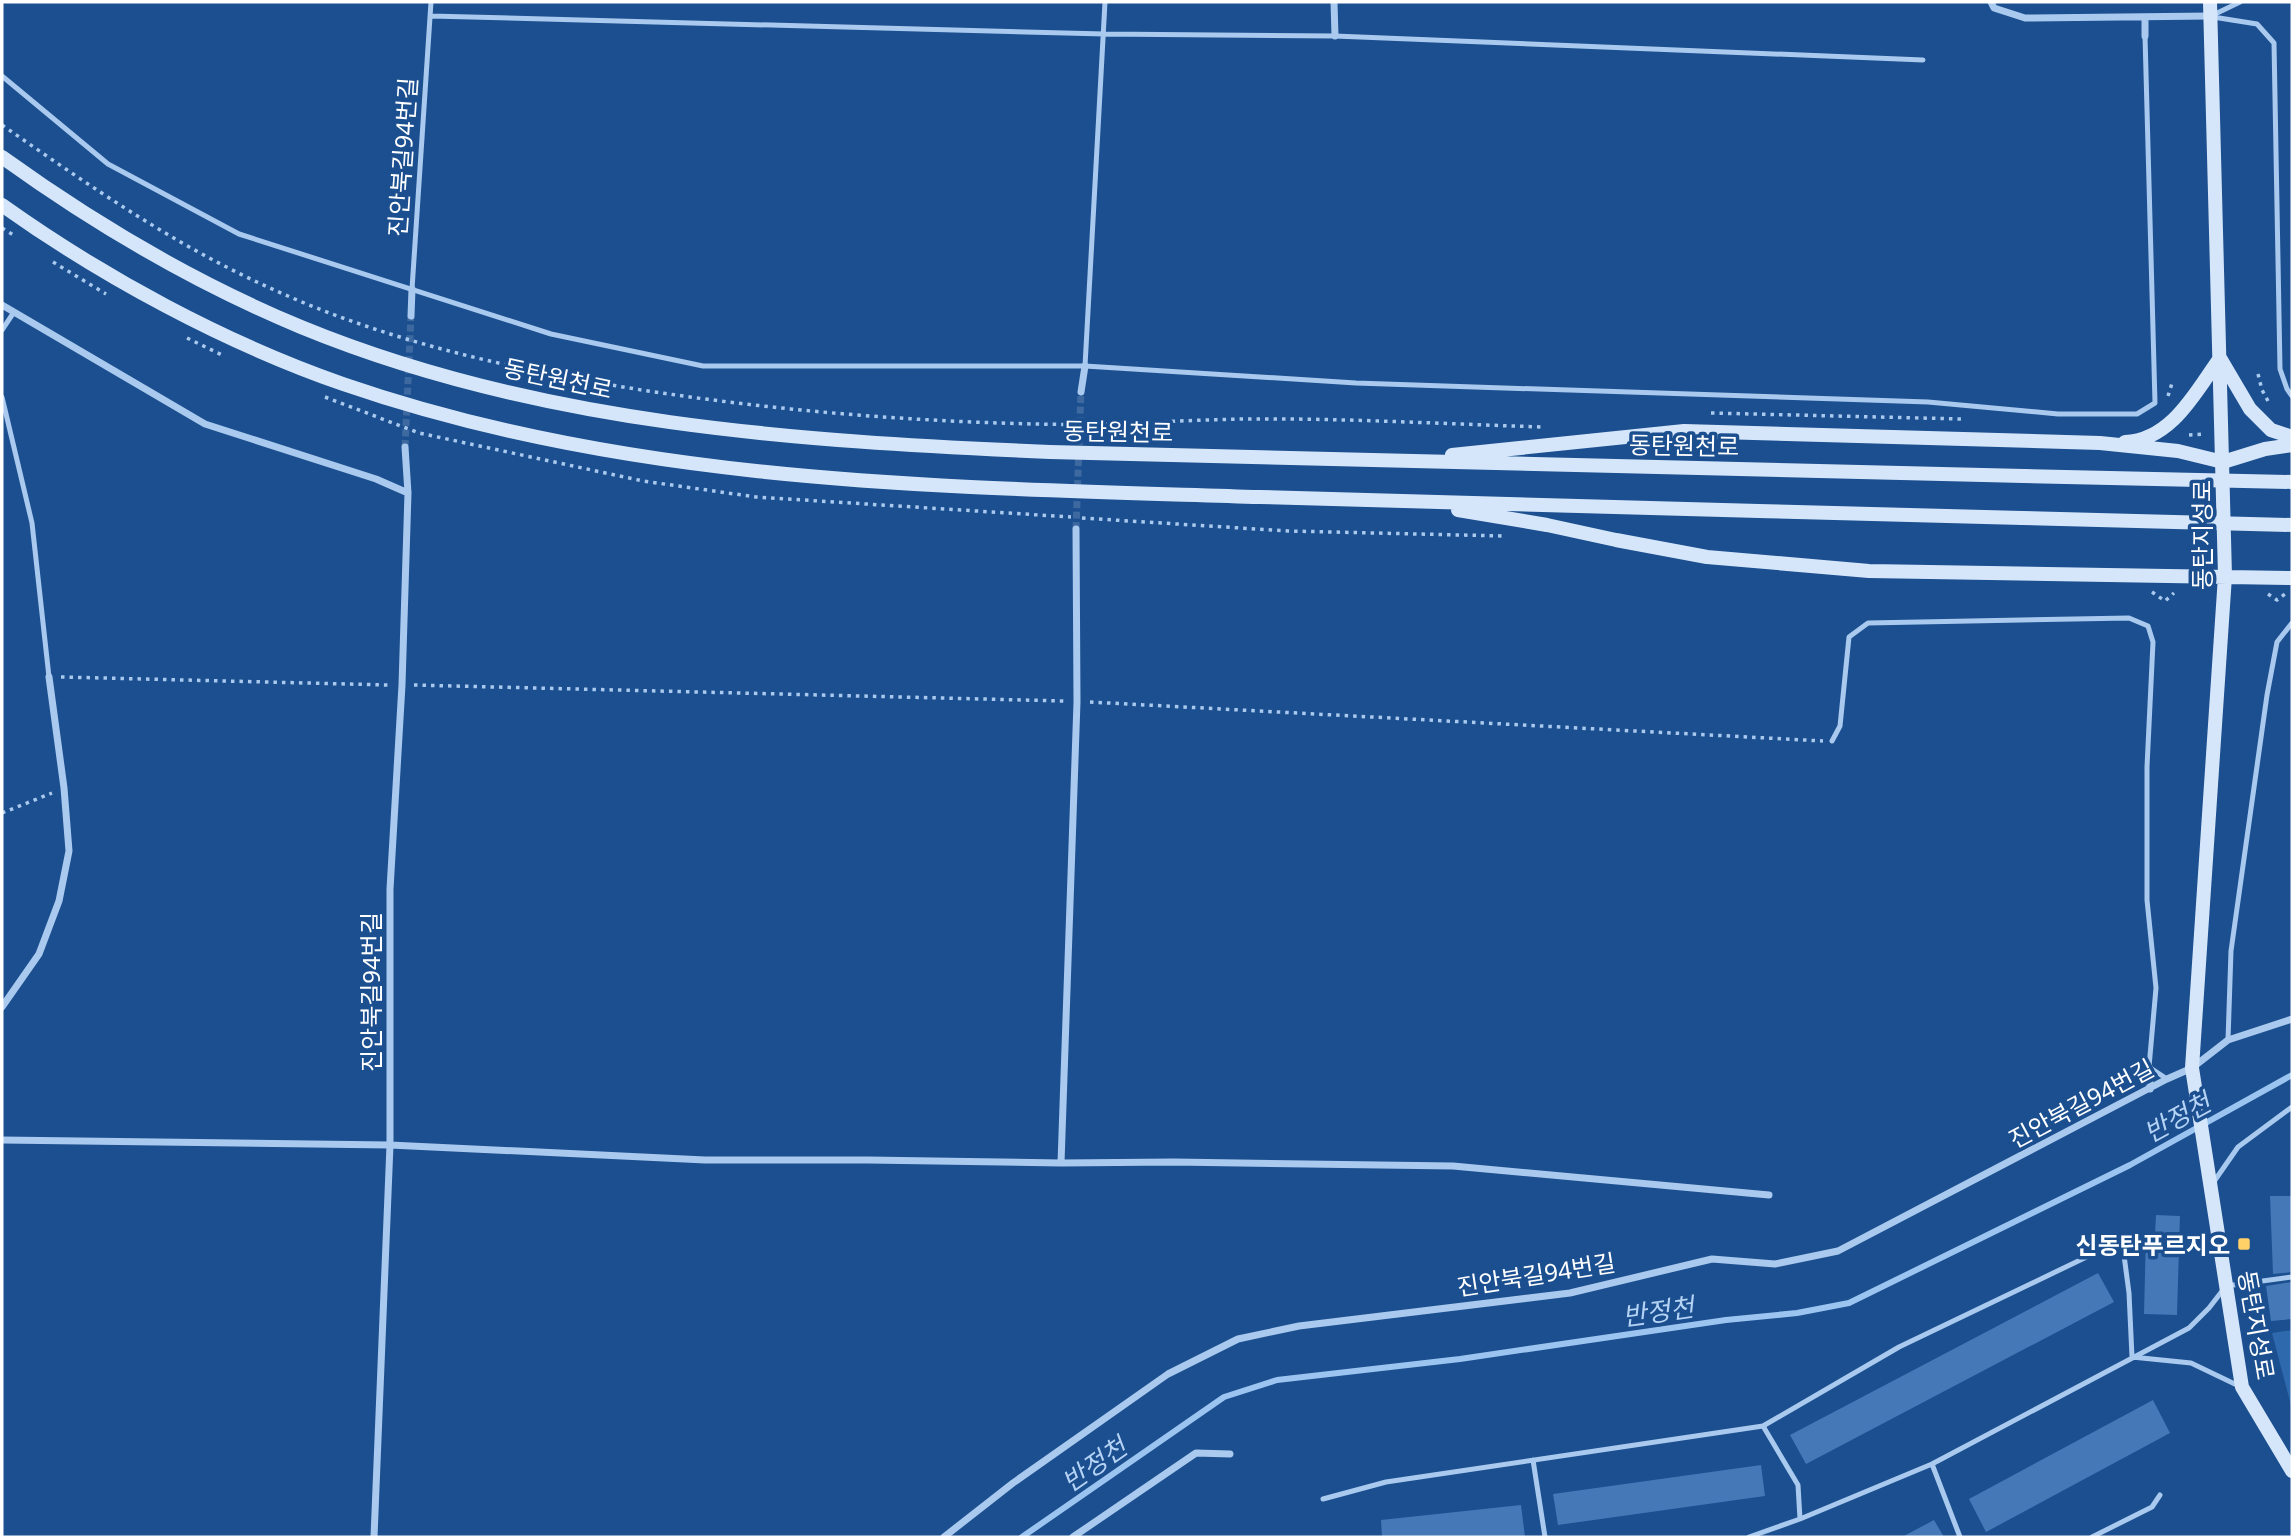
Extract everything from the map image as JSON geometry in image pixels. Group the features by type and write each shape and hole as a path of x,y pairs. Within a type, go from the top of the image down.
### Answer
{"main road":[{"name":"동탄지성로","path":"2210,9 2225,576 2192,1068 2193,1087 2242,1387 2292,1471"},
{"name":"동탄원천로","path":"2,157 117,235 256,307 304,328 469,383 651,421 898,446 2292,482"},
{"path":"2,205 106,272 163,304 253,347 363,390 434,413 526,435 615,453 707,467 857,482 1055,491 2292,525"},
{"path":"2100,443 2135,441 2164,429 2182,411 2220,358 2250,409 2271,430 2292,438"},
{"path":"1401,461 1684,431 2100,443 2178,451 2223,462 2264,449 2292,445"},
{"path":"1402,501 1547,524 1707,557 1869,570 2292,578"}],"street":[{"path":"1334,2 1335,36"},
{"path":"1991,2 1994,8 2025,18 2146,18 2210,9"},
{"path":"2146,18 2146,36"},
{"name":"진안북길94번길","path":"411,316 412,289"},
{"path":"2,305 205,424 376,479 408,493"},
{"path":"1081,392 1085,366"},
{"name":"진안북길94번길","path":"373,1537 390,1145 390,890 402,685 408,493 405,447"},
{"path":"1061,1163 1077,702 1076,529"},
{"path":"2,1007 39,954 59,901 69,851 64,788 49,677"},
{"path":"2192,1068 2228,1040 2292,1019"},
{"path":"2149,1067 2150,1089"},
{"name":"진안북길94번길","path":"944,1537 1013,1483 1168,1374 1238,1339 1300,1326 1570,1293 1712,1259 1775,1264 1838,1251 2192,1068"},
{"path":"2,1140 390,1145 705,1160 1453,1166 1769,1195"},
{"path":"1073,1537 1196,1453 1230,1454"}],"lane":[{"name":"진안북길94번길","path":"412,289 431,2"},
{"path":"1085,366 1105,2"},
{"path":"2210,9 2240,2"},
{"path":"2210,9 2257,24 2274,43 2280,369 2292,396"},
{"path":"431,16 1104,34 1335,36 1923,60"},
{"path":"2,76 108,164 239,234 551,334 703,366 1085,366 1356,383 1928,401 2057,414 2137,414 2155,404 2146,36"},
{"path":"2,330 14,312"},
{"path":"2,397 32,523 49,677"},
{"path":"1832,741 1840,726 1849,638 1868,623 2129,618 2148,626 2152,642 2147,767 2147,900 2156,988 2149,1067 2167,1079"},
{"path":"2228,1040 2231,951 2267,695 2277,642 2292,623"},
{"path":"2210,1180 2238,1147 2292,1107"},
{"path":"1323,1499 1386,1482 1763,1426 1899,1347 2122,1240 2129,1293 2132,1357"},
{"path":"1749,1537 1932,1464 2189,1328 2226,1286 2292,1277"},
{"path":"2132,1357 2191,1363 2242,1387"},
{"path":"1763,1426 1798,1485 1800,1518"},
{"path":"1533,1460 1545,1537"},
{"path":"1932,1464 1960,1537"},
{"path":"2092,1537 2152,1507 2160,1495"}],"path":[{"path":"2258,374 2262,390 2273,411"},
{"path":"49,677 1077,702 1832,741"},
{"path":"2,813 64,788"}],"shaded area":[{"path":"2292,1330 2292,1409 2272,1333"}],"building":[{"path":"2270,1196 2292,1196 2292,1272 2273,1274"},
{"path":"2156,1215 2180,1216 2177,1315 2144,1314 2146,1234 2155,1234"},
{"path":"2098,1273 2114,1302 1806,1464 1790,1435"},
{"path":"2292,1282 2292,1319 2271,1321 2266,1286"},
{"path":"2153,1400 2170,1433 1986,1532 1969,1499"},
{"path":"1761,1465 1765,1496 1558,1525 1553,1494"},
{"path":"1521,1505 1525,1537 1382,1537 1381,1520"},
{"path":"1934,1520 1944,1537 1902,1537"}],"waterway":[{"name":"반정천","path":"1022,1537 1224,1397 1277,1380 1460,1359 1726,1320 1797,1313 1849,1303 2130,1165 2292,1075"}],"tunnel":[{"path":"405,447 411,316"},
{"path":"1076,529 1081,392"}],"place":[{"name":"신동탄푸르지오","path":"2244,1244"}]}
